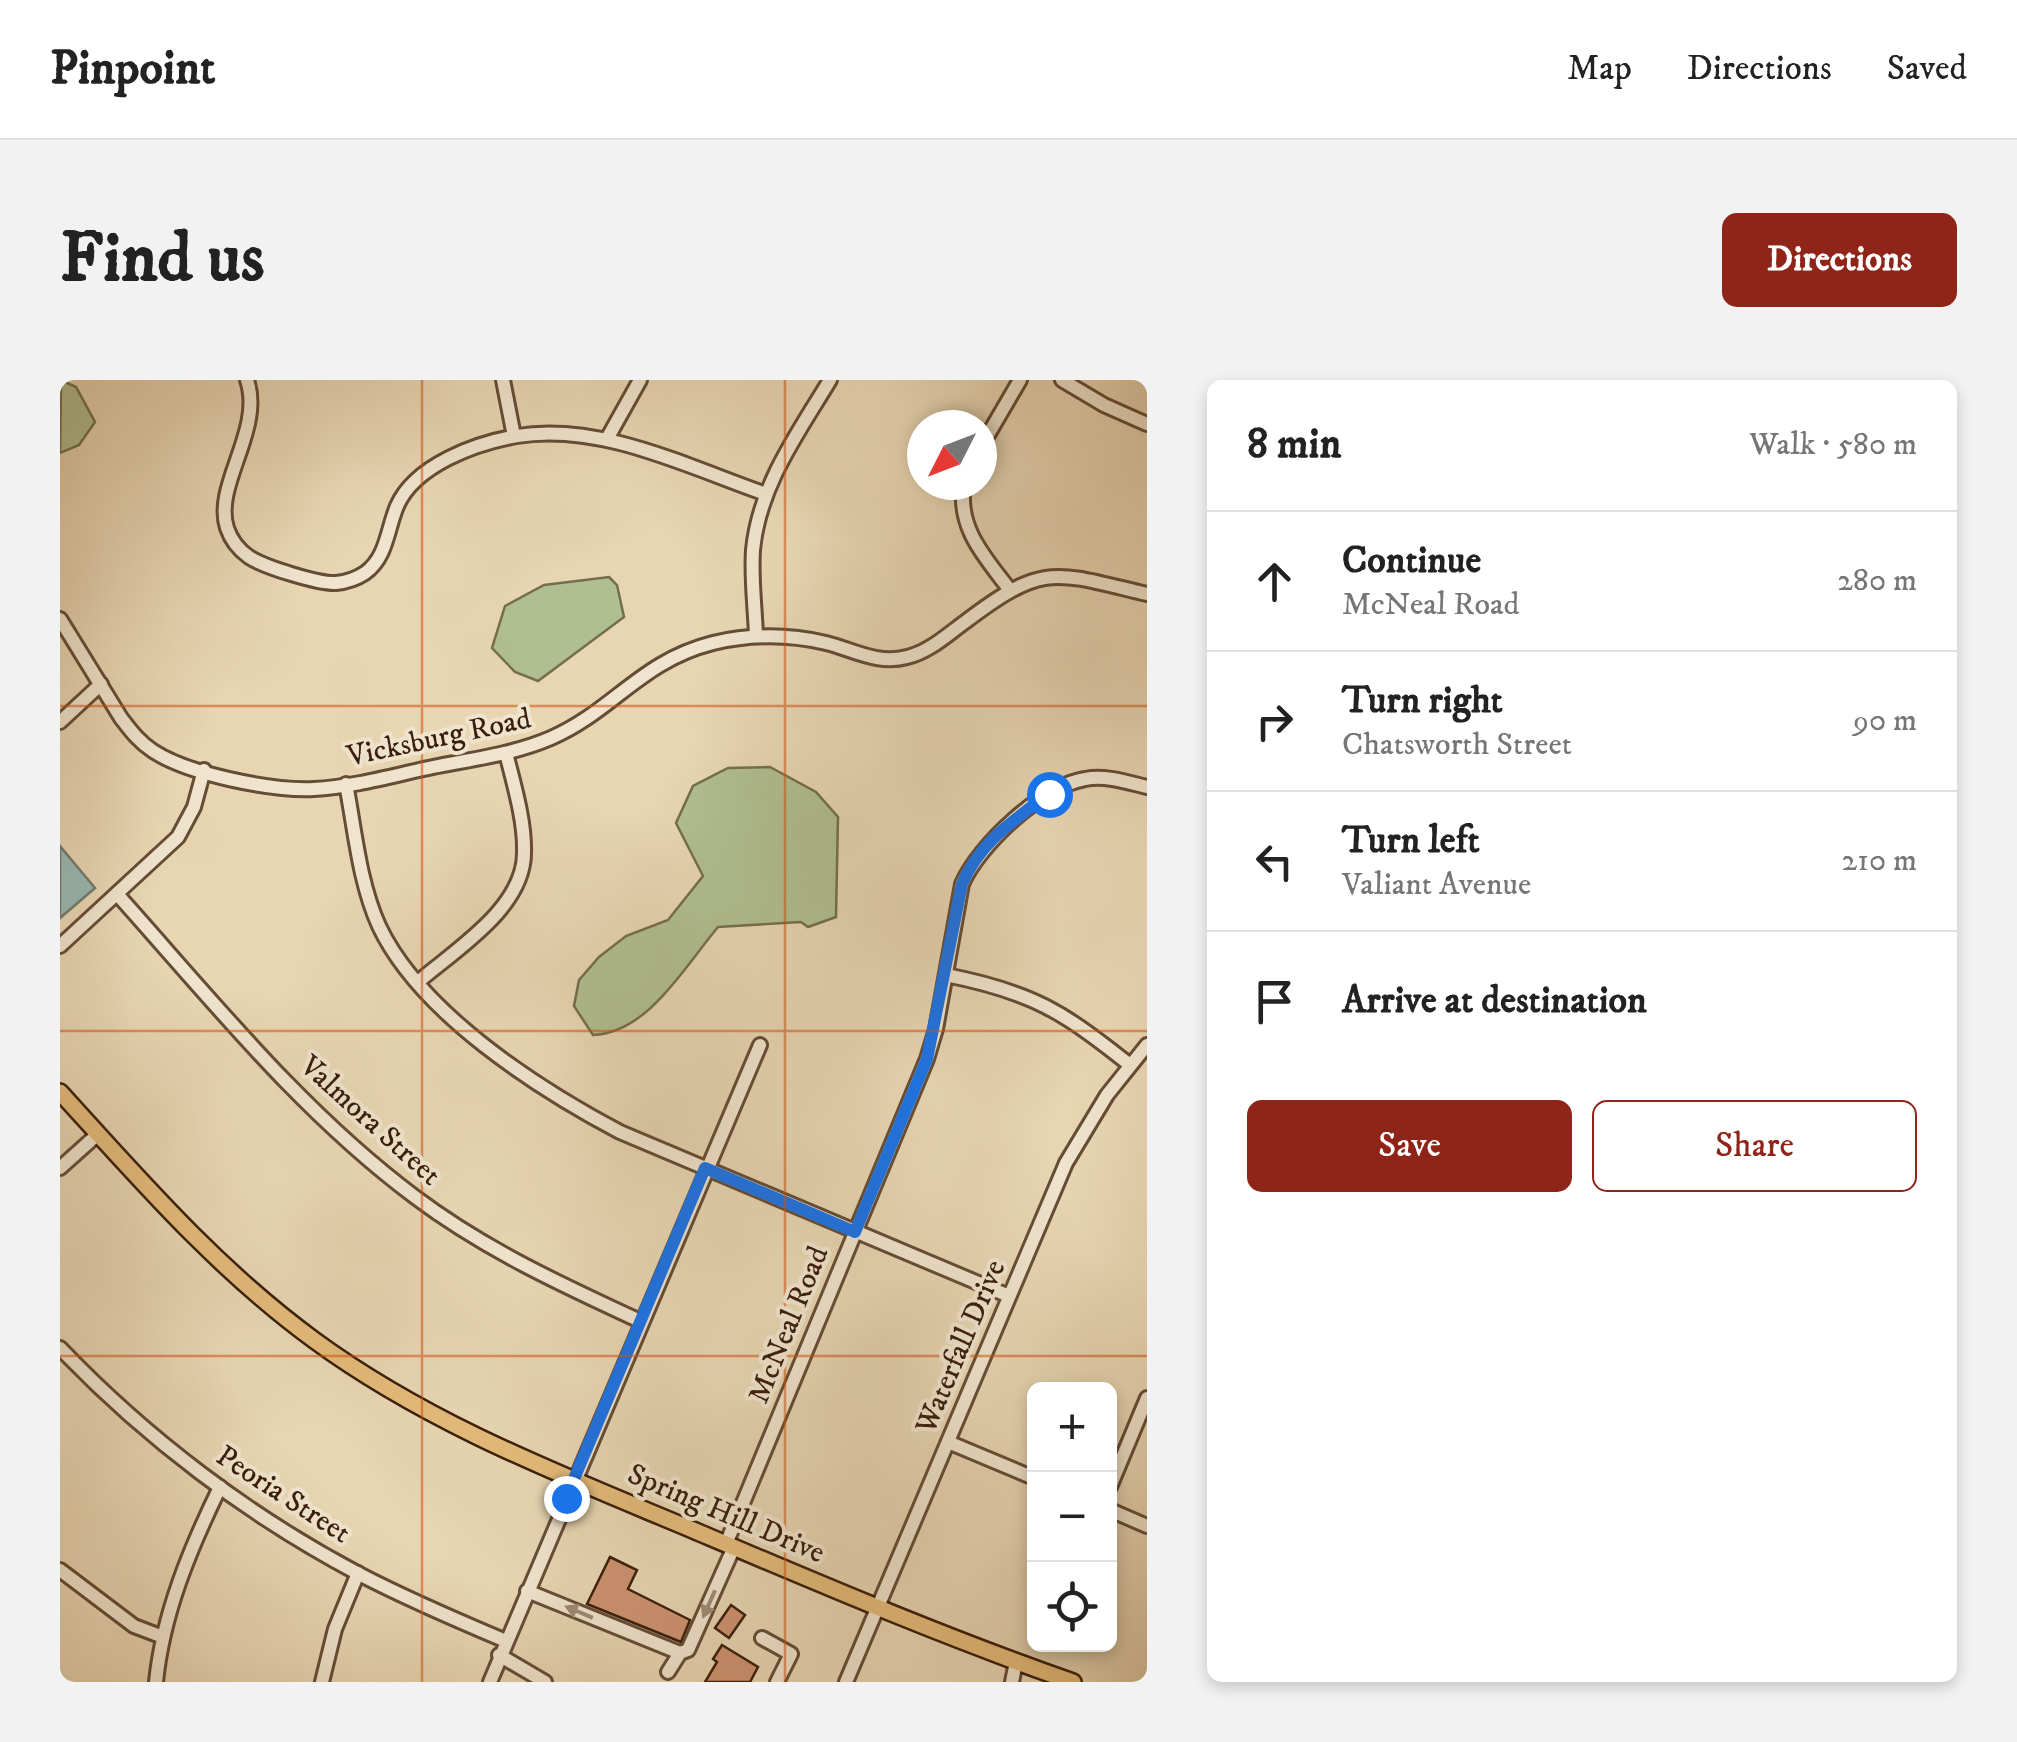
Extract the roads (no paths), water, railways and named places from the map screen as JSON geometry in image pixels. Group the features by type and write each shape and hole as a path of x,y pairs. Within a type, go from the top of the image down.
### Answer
{"main road":[{"name":"Spring Hill Drive","path":"60,1092 196,1240 272,1308 392,1392 456,1428 574,1480 879,1608 1073,1682"}],"street":[{"path":"247,380 251,416 225,508 228,530 240,550 259,562 330,583 359,577 378,560 399,502 416,479 480,446 514,436 560,433 608,439 766,494"},
{"path":"503,380 514,436"},
{"path":"608,439 640,380"},
{"path":"756,636 754,546 766,494 830,380"},
{"path":"997,419 1020,380"},
{"path":"1062,380 1147,424"},
{"path":"963,500 969,532 1009,589"},
{"name":"Vicksburg Road","path":"60,619 122,718 142,742 168,759 262,786 317,789 506,753 575,726 663,662 710,644 756,636 805,638 871,658 902,659 932,647 1009,589 1040,577 1057,576 1147,594"},
{"path":"60,722 101,684"},
{"path":"418,982 502,909 520,880 525,851 506,753"},
{"path":"60,946 178,837 194,807 204,770"},
{"name":"McNeal Road","path":"668,1672 680,1653 688,1650 927,1059 962,884 970,866 992,838 1049,794 1075,781 1106,778 1147,786"},
{"path":"346,784 370,902 388,944 418,982 472,1034 541,1087 620,1132 1009,1296"},
{"name":"Valmora Street","path":"117,894 308,1105 379,1169 502,1254 640,1322"},
{"path":"946,975 1027,996 1080,1026 1130,1065"},
{"path":"490,1682 760,1045"},
{"name":"Waterfall Drive","path":"846,1682 1066,1163 1086,1127 1147,1045"},
{"path":"60,1168 98,1134"},
{"name":"Peoria Street","path":"60,1348 116,1402 262,1517 358,1574 506,1641"},
{"path":"1116,1472 1147,1398"},
{"path":"948,1442 1027,1475"},
{"path":"156,1682 163,1637 188,1558 220,1487"},
{"path":"1117,1513 1147,1526"},
{"path":"60,1570 134,1626 163,1637"},
{"path":"322,1682 335,1629 358,1574"},
{"path":"527,1591 680,1653"},
{"path":"762,1638 791,1654 777,1682"},
{"path":"499,1655 545,1682"},
{"path":"1012,1682 1016,1662"}],"water":[{"path":"60,846 95,888 60,918"}]}
